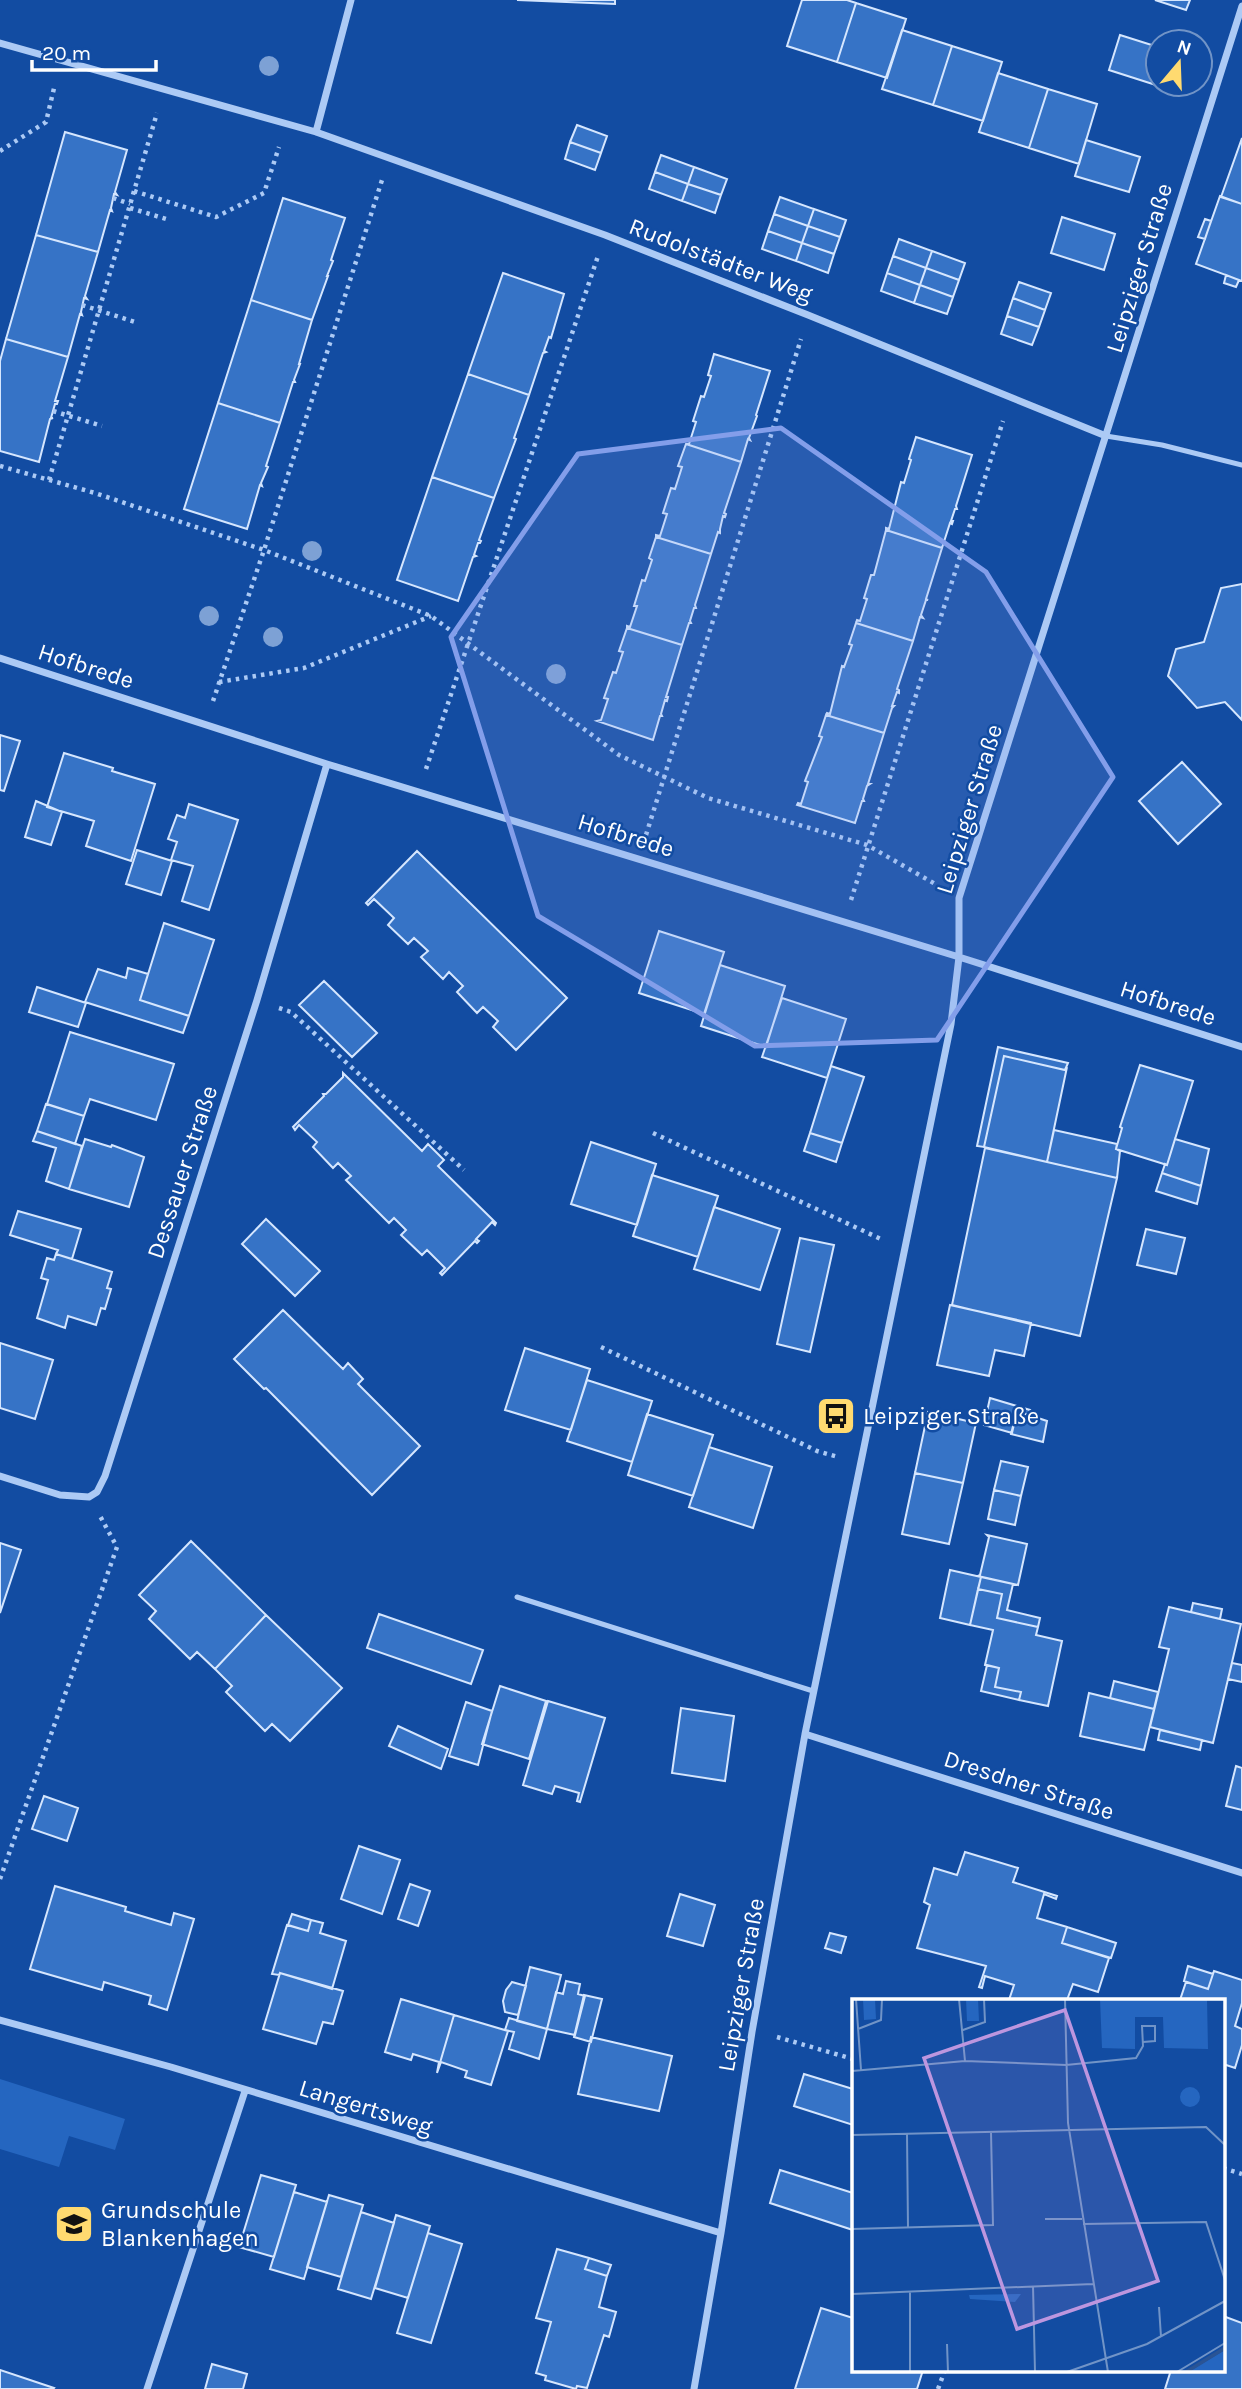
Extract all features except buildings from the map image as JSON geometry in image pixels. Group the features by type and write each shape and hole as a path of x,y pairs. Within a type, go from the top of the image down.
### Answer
{"street":[{"path":"316,132 351,0"},
{"name":"Leipziger Straße","path":"694,2389 804,1734 951,1024 959,957 960,898 1242,6"},
{"name":"Rudolstädter Weg","path":"0,43 316,132 605,235 1106,436"},
{"name":"Hofbrede","path":"0,658 327,764 959,957 1242,1047"},
{"name":"Dessauer Straße","path":"89,1497 97,1492 106,1476 257,1000 327,764"},
{"path":"0,1476 60,1495 89,1497"},
{"name":"Dresdner Straße","path":"804,1734 1242,1873"},
{"name":"Langertsweg","path":"0,2020 171,2067 721,2233"},
{"path":"147,2389 245,2091"}],"lane":[{"path":"1106,436 1162,445 1242,465"},
{"path":"517,1597 813,1691"}],"path":[{"path":"0,151 46,122 62,60"},
{"path":"49,480 164,89"},
{"path":"134,191 216,217 264,193 286,123"},
{"path":"205,725 389,159"},
{"path":"113,198 166,219"},
{"path":"432,751 605,235"},
{"path":"82,306 135,322"},
{"path":"651,819 808,315"},
{"path":"856,882 1011,397"},
{"path":"53,411 102,426"},
{"path":"0,466 264,550 432,616 620,755 708,798 867,845 960,898"},
{"path":"219,682 304,668 432,616"},
{"path":"257,1000 291,1012 464,1170"},
{"path":"653,1133 874,1238 905,1246"},
{"path":"601,1347 817,1451 860,1463"},
{"path":"0,1879 117,1547 89,1497"},
{"path":"752,2032 852,2059"},
{"path":"1224,2168 1242,2174"},
{"path":"938,2389 943,2372"}],"highlighted area":[{"path":"781,428 986,572 1113,777 937,1040 755,1046 538,916 451,637 578,454"}],"shaded area":[{"path":"0,2079 125,2119 115,2150 69,2136 59,2167 0,2149"}],"place":[{"name":"Leipziger Straße","path":"836,1416"},
{"name":"Grundschule Blankenhagen","path":"74,2224"}]}
